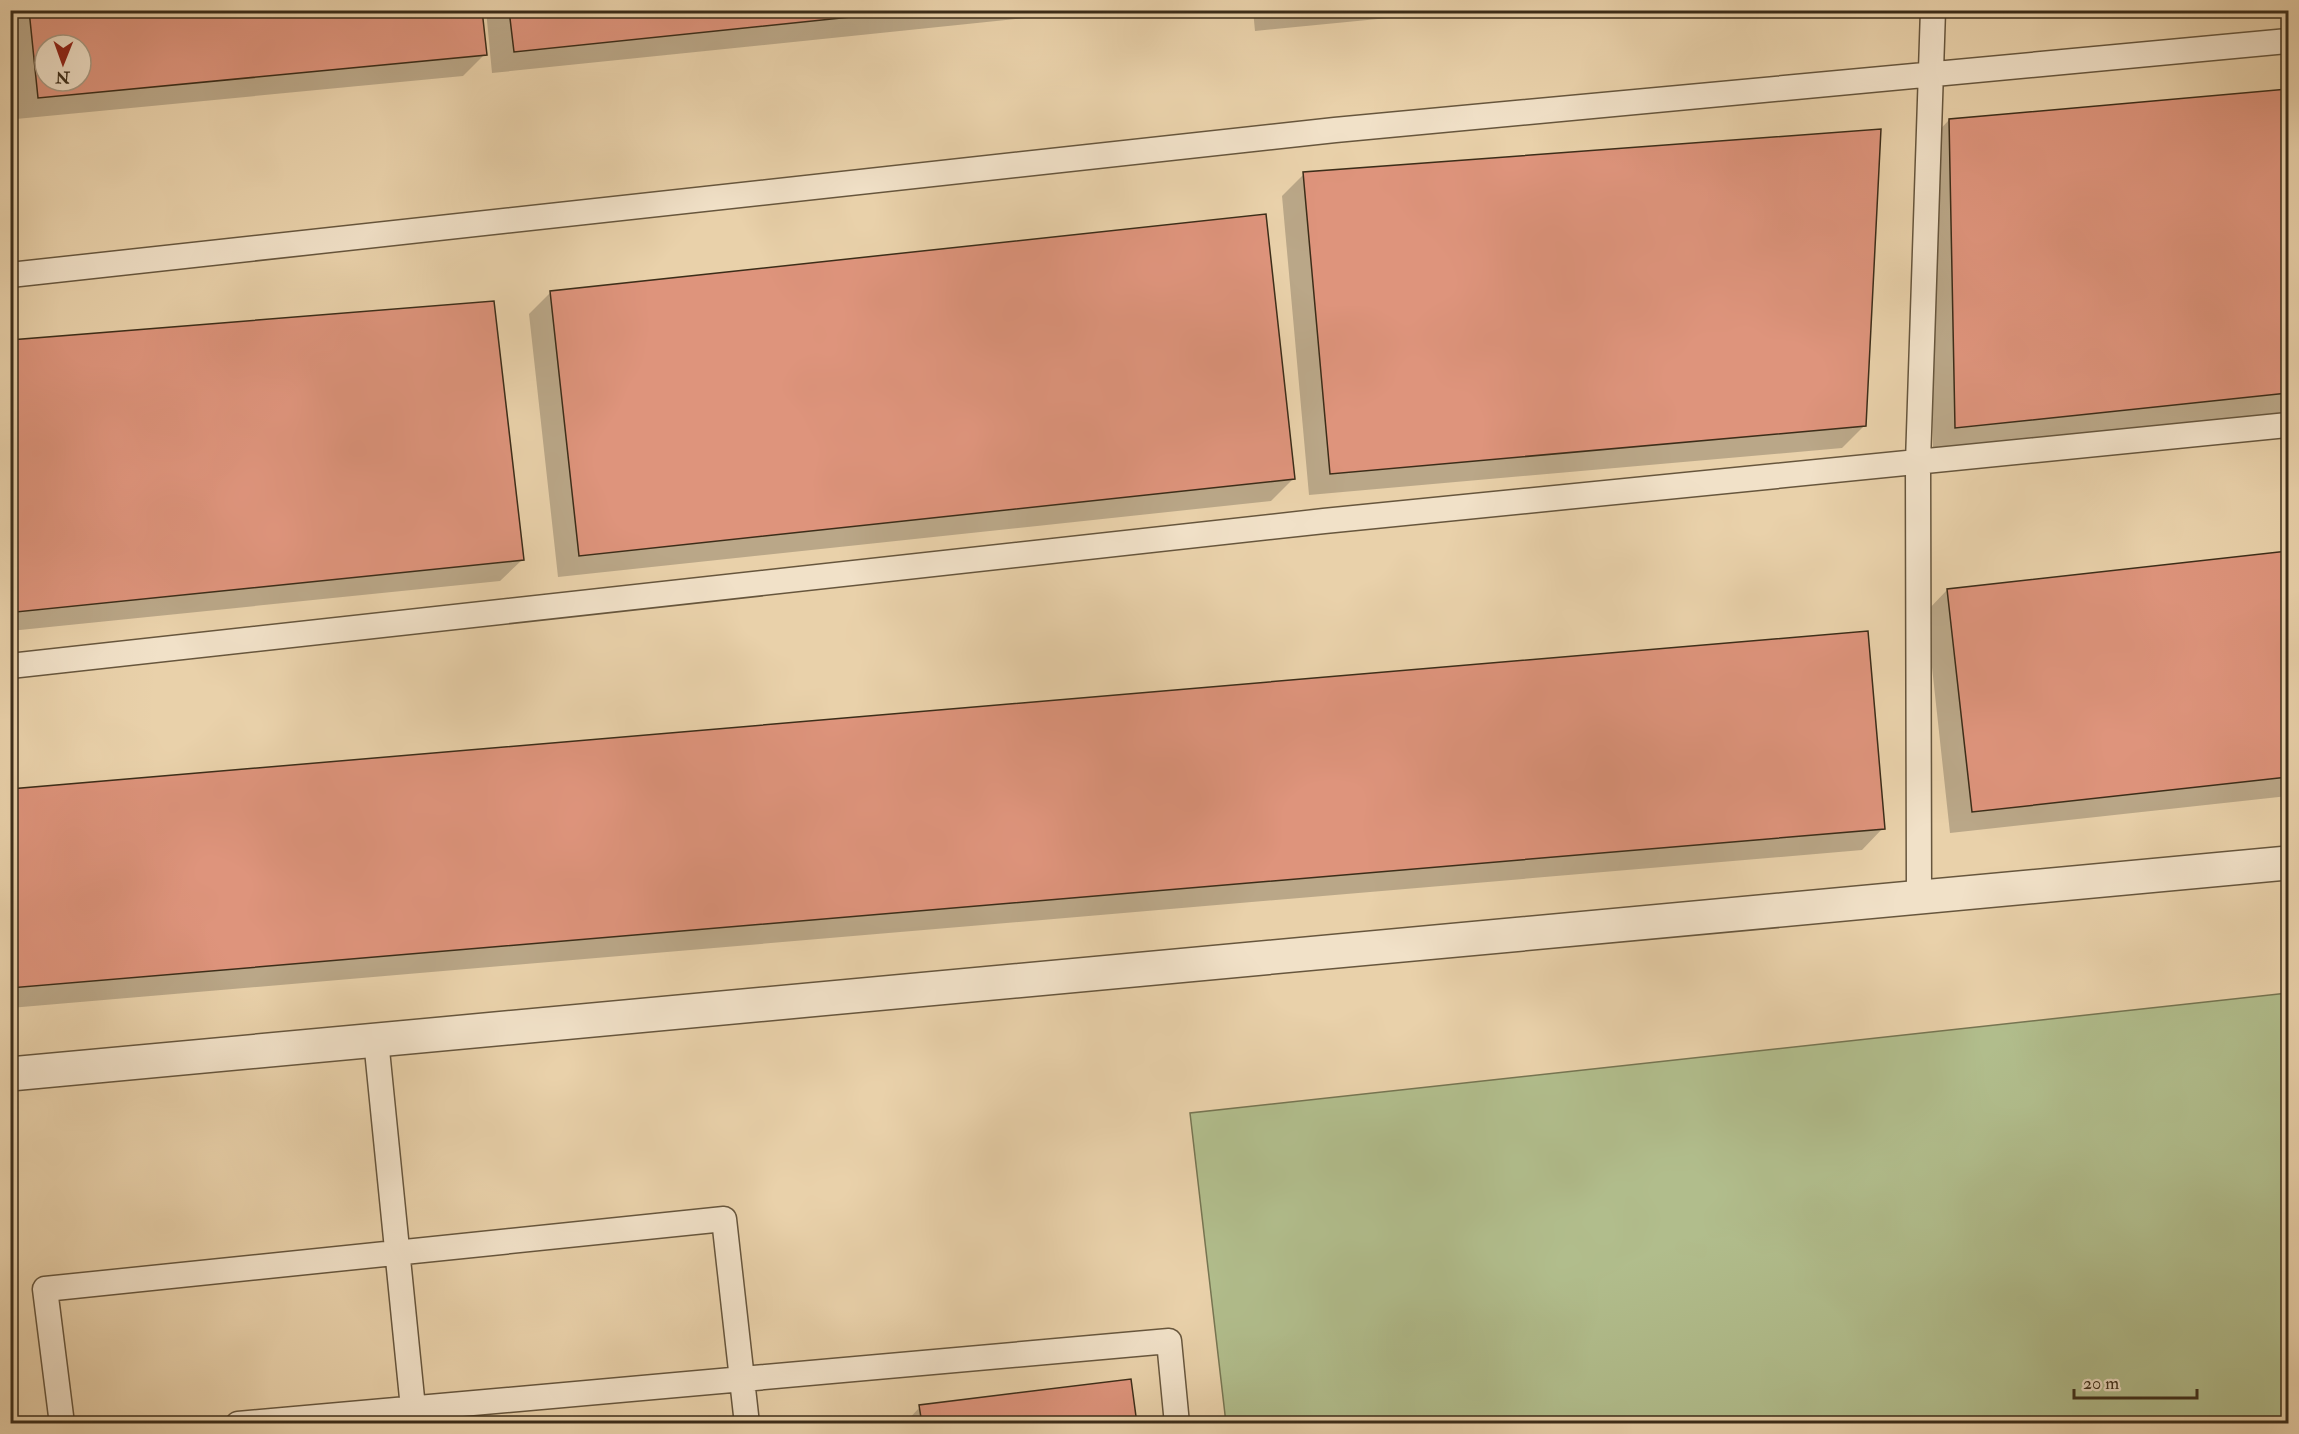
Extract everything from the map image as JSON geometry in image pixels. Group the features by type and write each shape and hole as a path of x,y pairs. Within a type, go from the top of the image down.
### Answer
{"street":[{"path":"10,1074 2289,863"}],"lane":[{"path":"1919,896 1918,462 1933,10"},
{"path":"10,275 1335,130 2289,40"},
{"path":"10,666 1324,520 2289,425"},
{"path":"376,1040 413,1408"},
{"path":"62,1424 45,1289 724,1219 747,1424"},
{"path":"238,1424 1169,1341 1177,1424"}],"green space":[{"path":"2288,993 2288,1423 1226,1423 1190,1113"}],"building":[{"path":"29,10 482,10 487,55 93,93 93,33 33,33 33,49"},
{"path":"509,10 918,10 514,52"},
{"path":"2288,89 2288,393 1955,428 1949,119"},
{"path":"37,93 90,93 38,98"},
{"path":"1881,129 1866,426 1330,474 1303,172"},
{"path":"1266,214 1295,479 579,556 550,291"},
{"path":"494,301 524,560 16,612 10,561 10,340"},
{"path":"2288,551 2288,777 1972,812 1947,589"},
{"path":"1868,631 1885,829 10,988 10,789"},
{"path":"1131,1379 1137,1424 922,1424 919,1405"}]}
